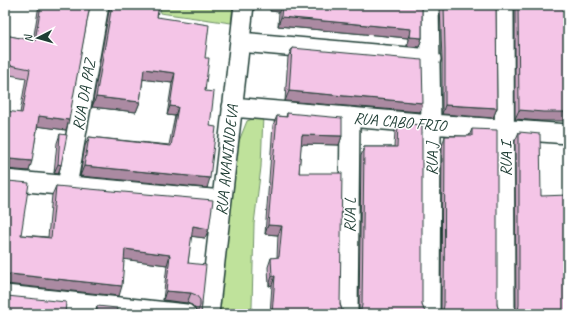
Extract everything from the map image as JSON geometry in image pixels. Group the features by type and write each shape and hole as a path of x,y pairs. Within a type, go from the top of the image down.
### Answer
{"street":[{"name":"RUA DA PAZ","path":"67,186 99,5"},
{"name":"RUA ANANINDEVA","path":"208,314 244,5"},
{"name":"RUA J","path":"429,5 431,59 430,314"},
{"name":"RUA I","path":"504,5 505,314"},
{"path":"240,42 431,59"},
{"name":"RUA CABO FRIO","path":"232,106 431,124 568,134"},
{"name":"RUA L","path":"348,314 350,117"},
{"path":"5,180 222,200"},
{"path":"5,295 186,314"}],"green space":[{"path":"161,5 233,5 231,23 160,13"},
{"path":"263,115 261,167 254,224 252,307 249,314 218,314 237,146 247,121"}],"building":[{"path":"41,5 90,5 69,120 39,116 32,161 5,160 5,111 22,113 30,69 5,64 5,35 35,41"},
{"path":"112,5 159,5 157,17 209,25 205,58 209,58 205,91 214,92 210,126 216,127 210,178 84,166 89,137 171,146 178,107 170,106 175,73 144,69 140,102 96,97"},
{"path":"282,5 422,5 422,38 410,37 411,29 281,17"},
{"path":"444,5 496,5 497,108 445,105"},
{"path":"518,5 568,5 568,112 519,110"},
{"path":"292,48 422,60 423,103 289,91"},
{"path":"287,113 342,118 342,136 302,135 299,173 342,173 340,305 346,314 272,314 275,276 272,276 271,258 279,257 282,226 268,225 277,116 287,117"},
{"path":"398,123 422,125 422,305 427,314 357,314 361,310 362,305 364,147 397,147"},
{"path":"472,129 497,130 497,305 503,314 439,314 443,311 444,305 445,136 472,136"},
{"path":"519,132 540,134 541,196 568,195 568,314 514,314 518,311 519,305"},
{"path":"60,134 67,135 61,165 58,164"},
{"path":"5,180 29,183 21,235 51,238 56,186 213,200 209,229 193,226 188,263 206,265 201,314 194,314 198,311 200,306 200,300 196,295 191,293 166,291 170,255 125,249 122,286 10,274 5,275"},
{"path":"5,295 66,302 65,314 5,314"},
{"path":"97,306 117,308 116,314 97,314"}]}
